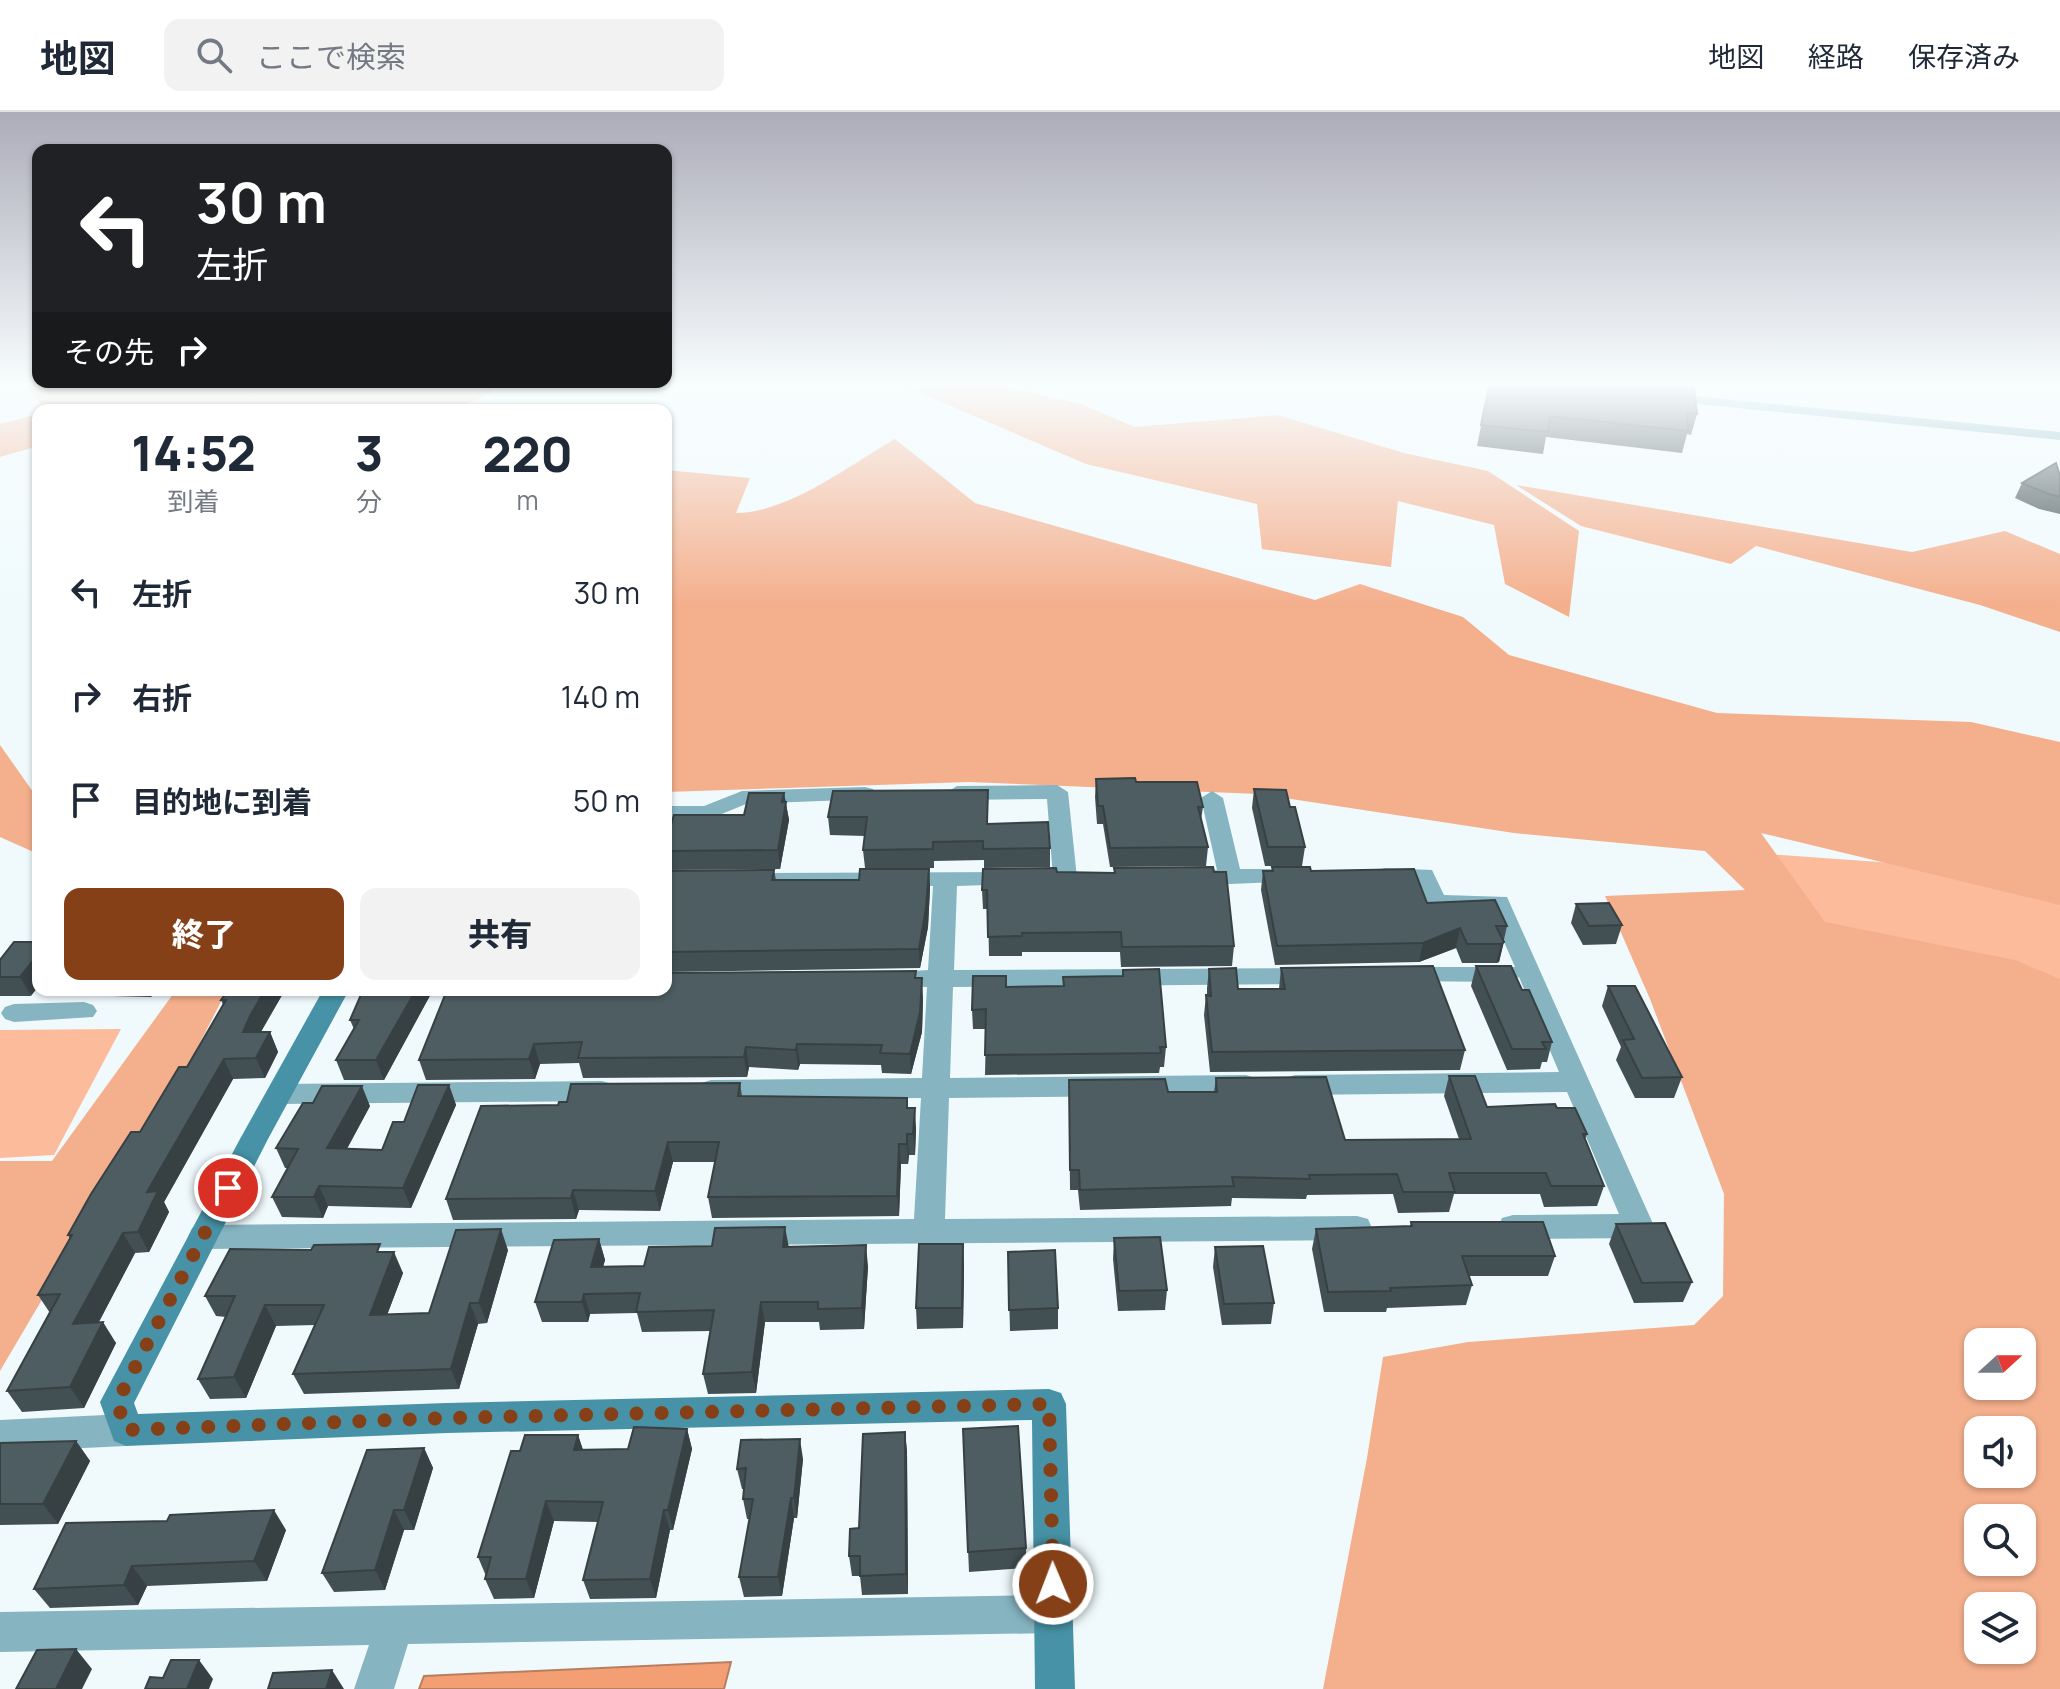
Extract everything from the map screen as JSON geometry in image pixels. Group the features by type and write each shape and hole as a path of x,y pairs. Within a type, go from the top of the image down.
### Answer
{"street":[{"path":"929,793 1057,792 1065,878"},
{"path":"672,813 707,813 742,798 881,794"},
{"path":"1212,798 1230,877"},
{"path":"1364,876 1424,875 1435,903 1499,902 1639,1226 1479,1227"},
{"path":"1170,877 1320,876"},
{"path":"728,880 1095,878"},
{"path":"929,1232 945,880"},
{"path":"1386,975 1530,974"},
{"path":"864,979 1338,975"},
{"path":"50,1012 62,996"},
{"path":"126,1430 117,1402 333,996"},
{"path":"14,1013 84,1011"},
{"path":"678,1091 1576,1082"},
{"path":"280,1094 631,1091"},
{"path":"203,1237 1383,1228"},
{"path":"0,1436 447,1418 1049,1404 1055,1689"},
{"path":"0,1632 1054,1614"},
{"path":"374,1689 395,1625"}],"shaded area":[{"path":"862,460 921,460 975,503 1315,600 1360,584 1463,617 1509,655 1717,713 1971,722 2060,742 2060,905 1761,833 1825,922 2015,960 2060,979 2060,1689 1323,1689 1383,1357 1468,1342 1694,1325 1723,1296 1724,1194 1650,999 1605,896 1745,890 1705,851 1514,833 1258,794 969,782 672,792 672,471 750,478 736,513 776,505 818,486"},
{"path":"1076,460 1435,460 1488,471 1579,531 1569,617 1505,584 1494,525 1398,501 1391,567 1262,549 1257,504"},
{"path":"1516,485 1912,552 2005,531 2060,554 2060,632 1980,605 1756,546 1731,564 1581,526"},
{"path":"0,745 32,790 32,851 0,837"},
{"path":"1753,853 1977,869 2060,900 2060,986 1797,917"},
{"path":"172,996 224,996 191,1060 127,1155 0,1371 0,1161 52,1161"},
{"path":"121,1029 54,1155 0,1158 0,1030"},
{"path":"731,1662 724,1689 419,1689 424,1676"}],"building":[{"path":"2056,463 2060,476 2060,497 2022,483"},
{"path":"1135,778 1136,782 1197,782 1203,807 1198,807 1208,847 1110,848 1103,806 1098,806 1096,779"},
{"path":"1254,789 1286,790 1290,807 1295,807 1305,847 1268,847"},
{"path":"988,790 987,824 1048,822 1050,848 983,849 983,841 933,842 933,849 863,850 867,817 828,817 833,791"},
{"path":"749,793 784,793 782,802 786,802 778,850 672,851 674,815 744,815"},
{"path":"1213,867 1214,872 1226,872 1234,946 1122,947 1121,932 1022,933 1022,936 988,937 987,890 982,890 983,869 1056,868 1057,872 1115,873 1114,868"},
{"path":"1272,867 1310,867 1311,871 1414,869 1427,903 1495,900 1507,926 1496,926 1504,942 1467,944 1460,928 1423,943 1277,946 1263,871 1273,871"},
{"path":"860,869 929,869 919,949 672,952 672,871 774,870 772,880 859,880"},
{"path":"1609,903 1622,925 1589,926 1576,904"},
{"path":"14,942 32,942 32,962 20,977 0,977 0,960"},
{"path":"1433,966 1465,1050 1212,1052 1206,995 1211,996 1209,969 1236,968 1238,989 1285,989 1281,968"},
{"path":"1476,966 1511,966 1522,990 1529,990 1552,1042 1542,1042 1546,1049 1512,1049"},
{"path":"1159,969 1166,1047 1160,1047 1161,1053 985,1055 986,1009 972,1010 973,976 1006,976 1006,987 1064,986 1063,977 1123,976 1123,970"},
{"path":"916,971 915,978 922,978 920,1012 910,1054 880,1053 882,1045 797,1044 796,1050 746,1047 744,1057 578,1058 582,1042 534,1044 529,1059 419,1060 445,996 672,996 672,973"},
{"path":"1608,986 1635,986 1682,1077 1642,1078 1623,1040 1634,1039"},
{"path":"224,996 262,996 243,1032 270,1032 256,1058 224,1059 147,1192 158,1191 138,1232 123,1233 73,1324 103,1322 70,1387 7,1391 60,1294 38,1295 72,1235 68,1235 131,1132 140,1132 179,1067 187,1067 226,1000 221,1000"},
{"path":"360,996 413,996 376,1060 336,1060 359,1020 350,1020"},
{"path":"1449,1076 1475,1076 1487,1107 1555,1104 1557,1108 1575,1108 1604,1186 1551,1186 1546,1173 1449,1173 1455,1192 1403,1192 1397,1174 1309,1175 1310,1179 1232,1177 1234,1186 1080,1190 1079,1170 1070,1170 1069,1080 1165,1079 1168,1092 1217,1092 1216,1078 1326,1077 1345,1140 1471,1139"},
{"path":"740,1083 738,1096 907,1098 907,1108 915,1108 913,1134 907,1134 907,1144 899,1144 897,1196 708,1197 719,1142 668,1142 655,1191 573,1190 571,1198 446,1199 481,1106 558,1105 559,1102 567,1102 571,1084"},
{"path":"418,1085 449,1085 403,1188 319,1186 314,1197 272,1197 298,1149 276,1148 303,1103 313,1103 322,1086 362,1086 327,1148 382,1150 393,1122 404,1122"},
{"path":"1411,1222 1543,1222 1555,1256 1462,1256 1472,1285 1328,1292 1316,1229 1412,1226"},
{"path":"1665,1223 1692,1282 1642,1283 1616,1224"},
{"path":"785,1227 783,1247 866,1245 862,1308 818,1309 818,1302 761,1302 752,1372 703,1374 714,1310 636,1312 640,1293 584,1294 582,1302 535,1302 554,1240 599,1239 591,1267 644,1266 649,1247 712,1246 715,1228"},
{"path":"501,1229 479,1303 470,1303 451,1369 293,1374 324,1305 265,1305 234,1377 198,1379 235,1296 205,1296 230,1249 311,1250 314,1245 380,1244 377,1252 394,1252 370,1315 429,1313 456,1230"},
{"path":"1160,1237 1167,1290 1119,1291 1114,1238"},
{"path":"919,1244 963,1244 962,1308 916,1308"},
{"path":"1263,1246 1274,1303 1224,1304 1215,1247"},
{"path":"1055,1250 1058,1308 1009,1310 1008,1252"},
{"path":"1018,1426 1026,1548 968,1552 963,1429"},
{"path":"634,1427 687,1429 668,1510 664,1510 650,1579 583,1580 603,1502 546,1501 526,1579 485,1579 491,1557 478,1557 511,1451 520,1451 525,1435 578,1435 574,1450 628,1449"},
{"path":"905,1432 906,1574 860,1576 860,1556 849,1556 850,1529 859,1528 863,1434"},
{"path":"800,1439 794,1498 791,1498 778,1577 739,1577 753,1499 743,1499 746,1468 737,1469 741,1440"},
{"path":"76,1441 43,1504 0,1504 0,1443"},
{"path":"424,1448 404,1510 394,1510 375,1570 322,1573 367,1450"},
{"path":"274,1510 254,1561 132,1566 124,1585 34,1589 66,1523 167,1521 170,1515"},
{"path":"76,1649 56,1689 16,1689 37,1650"},
{"path":"171,1660 199,1660 187,1689 145,1689 150,1677 163,1678"},
{"path":"332,1670 326,1689 268,1689 273,1673"}],"route":[{"path":"228,1188 117,1402 126,1430 447,1418 1049,1404 1053,1584"}]}
